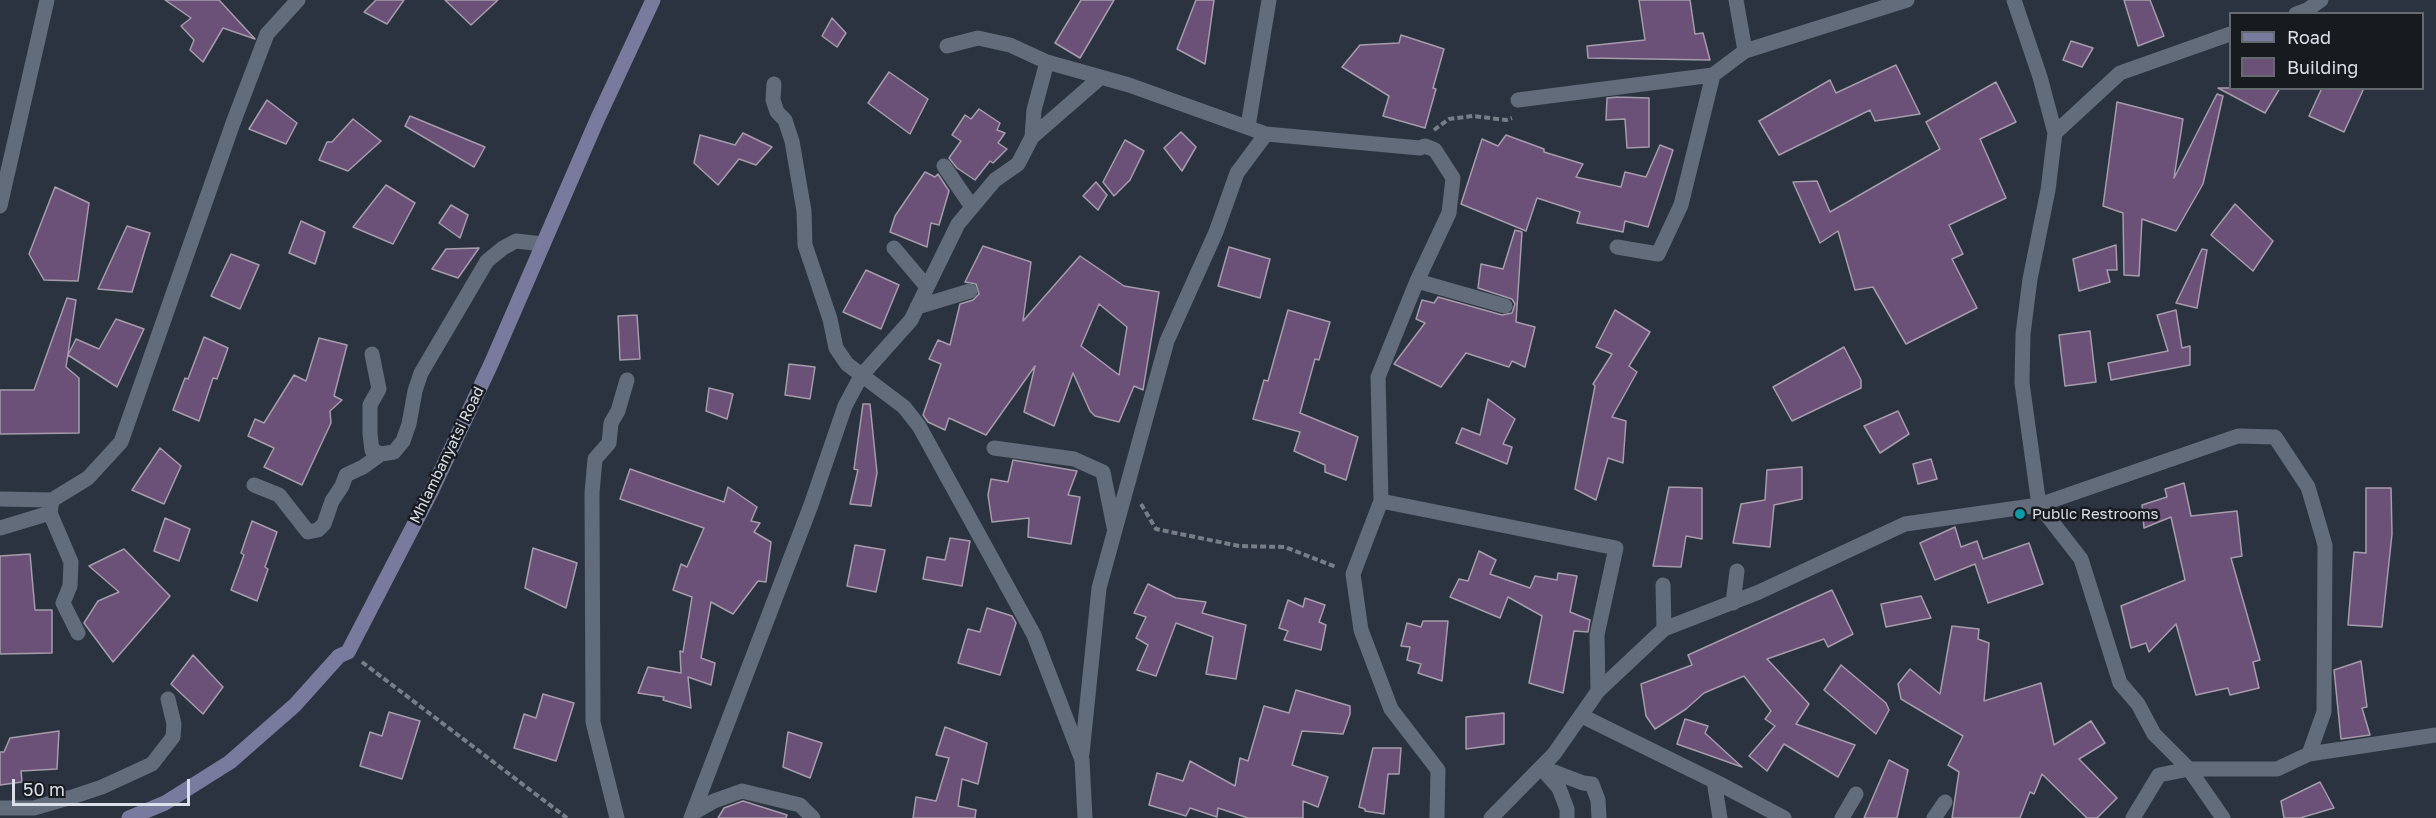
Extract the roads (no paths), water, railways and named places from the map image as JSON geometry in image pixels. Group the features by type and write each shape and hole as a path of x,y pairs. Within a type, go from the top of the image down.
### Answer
{"main road":[{"name":"Mhlambanyatsi Road","path":"129,818 165,803 230,762 295,705 339,656 348,652 436,481 491,364 653,0"}],"street":[{"path":"0,206 47,0"},
{"path":"0,528 51,507 88,477 121,442 233,123 267,34 298,0"},
{"path":"1248,126 1269,0"},
{"path":"1736,0 1745,51"},
{"path":"1518,100 1713,75 1745,51 1906,0"},
{"path":"2014,0 2040,77 2055,133 2048,190 2030,279 2023,334 2022,383 2039,505 2081,559 2120,683 2139,704 2154,734 2189,769 2223,818"},
{"path":"2302,12 2322,0"},
{"path":"2055,133 2120,73 2229,34"},
{"path":"947,46 978,38 1010,45 1047,62 1101,77 1266,134 1420,148 1425,146 1435,150 1453,178 1449,213 1417,281 1378,377 1381,501 1353,574 1361,630 1391,709 1438,770 1437,818"},
{"path":"1032,137 1034,110 1047,62"},
{"path":"1617,247 1658,254 1681,205 1713,75"},
{"path":"692,815 811,505 845,406 861,376 910,320 958,224 995,180 1018,164 1032,137 1101,77"},
{"path":"774,84 773,100 777,112 785,120 792,141 804,211 805,245 830,319 836,348 847,364 904,407 929,444 1034,635 1082,760"},
{"path":"1085,818 1082,760 1099,588 1167,341 1216,232 1237,173 1266,134"},
{"path":"944,166 972,207"},
{"path":"254,485 279,495 308,532 318,530 324,524 332,501 346,475 363,467 381,454 394,452 403,441 410,423 421,373 487,261 502,248 516,241 543,244"},
{"path":"894,248 927,287"},
{"path":"1417,281 1505,306"},
{"path":"917,307 970,291"},
{"path":"372,354 379,389 370,405 370,434 372,450 381,454"},
{"path":"617,818 593,722 592,493 595,459 609,443 611,423 618,411 627,380"},
{"path":"1491,818 1554,754 1598,692 1664,629 1733,603 1905,524 2039,505 2238,436 2275,437 2308,487 2325,544 2324,712 2308,754"},
{"path":"994,448 1074,459 1103,472 1115,533"},
{"path":"0,499 51,507"},
{"path":"1381,501 1616,548 1597,635 1598,692"},
{"path":"51,507 71,562 70,586 63,603 78,633"},
{"path":"1733,603 1737,571"},
{"path":"1663,585 1664,629"},
{"path":"0,808 34,807 72,797 102,787 152,764 173,737 174,724 168,699"},
{"path":"1582,716 1784,818"},
{"path":"2133,818 2159,775 2189,769 2277,769 2308,754 2436,735"},
{"path":"1541,767 1559,788 1567,808 1567,818"},
{"path":"1541,767 1582,783 1592,784 1598,800 1599,818"},
{"path":"1714,781 1720,818"},
{"path":"692,815 714,801 742,790 800,805 813,818"},
{"path":"1842,818 1856,794"},
{"path":"1934,818 1945,802"}],"place":[{"name":"Public Restrooms","path":"2020,514"}]}
